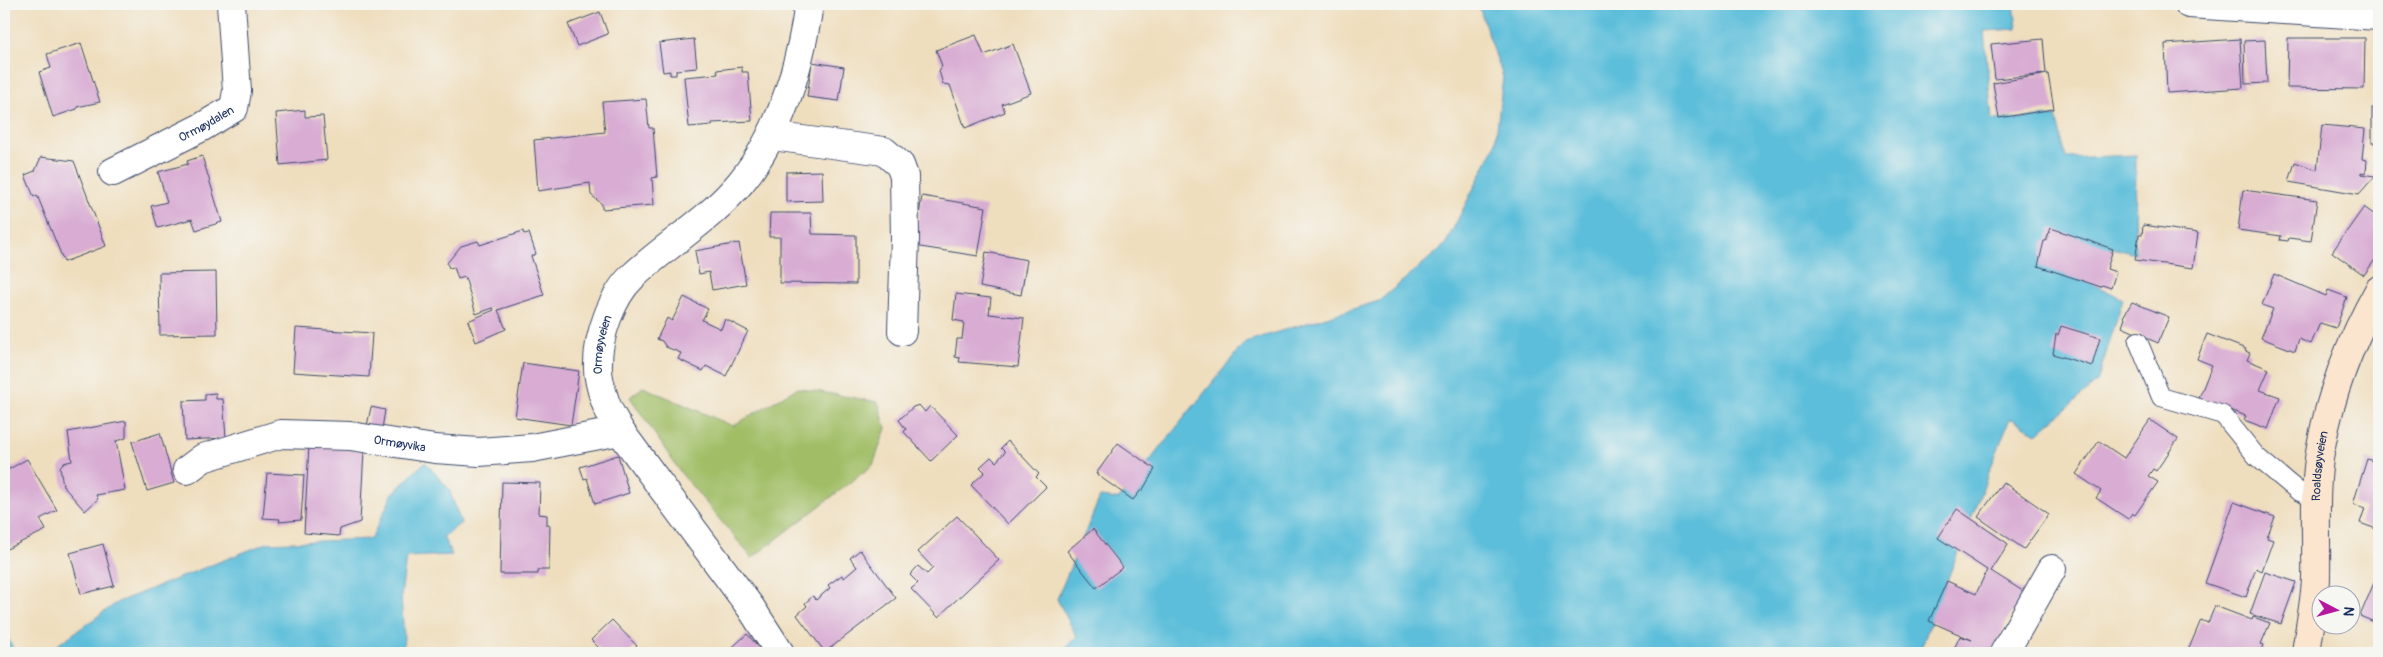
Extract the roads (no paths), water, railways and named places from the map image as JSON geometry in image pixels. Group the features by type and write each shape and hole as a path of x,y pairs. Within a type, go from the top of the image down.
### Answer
{"street":[{"name":"Ormøydalen","path":"113,172 202,127 234,108 237,91 232,4"},
{"name":"Ormøyveien","path":"780,653 751,608 620,431 605,402 598,363 602,338 620,294 631,278 727,199 761,155 772,136 795,66 809,4"},
{"path":"2189,4 2379,16"},
{"path":"772,136 884,151 900,165 904,176 905,238 902,331"},
{"name":"Roaldsøyveien","path":"2306,653 2316,580 2316,499 2321,447 2343,367 2379,290"},
{"name":"Ormøyvika","path":"187,470 203,458 282,434 350,436 479,452 532,448 620,431"},
{"path":"2004,653 2052,569"}],"lane":[{"path":"2138,341 2161,397 2223,415 2257,457 2298,491 2316,499"}],"water":[{"path":"1478,4 2014,4 2017,29 1984,31 1992,120 2056,116 2066,158 2136,155 2135,254 2110,247 2095,285 2123,299 2097,382 2037,434 2010,418 1919,653 1059,653 1077,637 1057,599 1100,497 1119,499 1245,342 1379,301 1445,245 1495,146 1503,77"},
{"path":"425,462 449,489 461,523 443,537 452,555 406,557 401,596 404,637 402,653 46,653 118,602 267,543 371,539 393,493"},
{"path":"4,629 15,653 4,653"}]}
